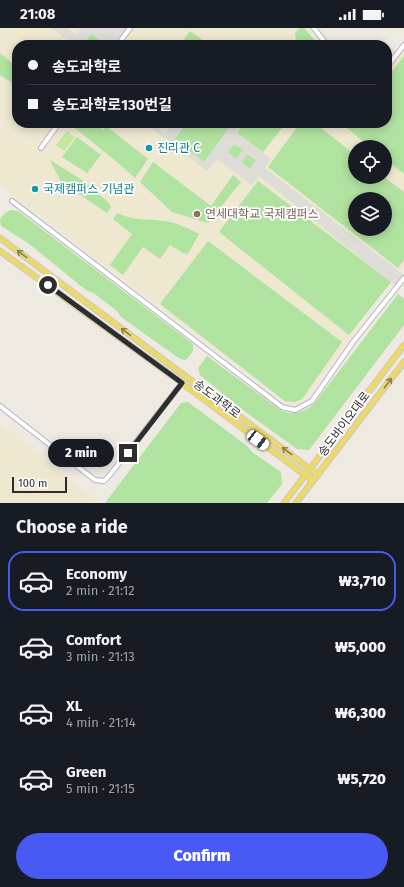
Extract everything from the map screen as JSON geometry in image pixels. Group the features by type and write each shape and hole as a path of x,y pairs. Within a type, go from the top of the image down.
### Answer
{"main road":[{"name":"송도과학로","path":"0,238 318,474"},
{"name":"송도과학로","path":"0,251 182,383 313,481"},
{"name":"송도바이오대로","path":"284,503 404,345"},
{"name":"송도바이오대로","path":"296,503 404,362"}],"street":[{"path":"122,40 130,28"},
{"path":"314,28 323,40"},
{"path":"392,61 404,45"},
{"path":"41,148 55,128"},
{"path":"12,201 282,407 295,410 312,401 353,342 403,280"},
{"path":"0,406 95,480 104,480 110,476 182,383"}],"shaded area":[{"name":"연세대학교 국제캠퍼스","path":"0,28 291,28 293,30 295,28 308,28 318,40 12,40 12,128 392,128 392,66 404,51 404,266 303,400 294,404 284,402 0,185"},
{"path":"51,28 68,28 76,35 81,28 130,28 122,40 100,40 91,34 86,40 67,40"},
{"path":"151,128 158,128 165,133 169,128 182,128 174,140 204,162 229,128 239,128 236,132 271,159 265,168 348,232 348,236 353,236 404,275 404,278 397,287 259,176 252,185 217,159 207,171","holes":["234,144 243,150 236,159 228,152","247,154 256,160 250,169 241,163"]},
{"path":"0,424 10,432 100,503 0,503"}],"green space":[{"path":"300,28 304,28 315,40 296,40 295,33"},
{"path":"190,31 203,40 183,40"},
{"path":"91,34 100,40 86,40"},
{"path":"0,53 12,63 12,83 0,75"},
{"path":"404,56 404,174 392,165 392,140 362,140 347,128 392,128 392,72"},
{"path":"75,128 100,128 103,130 104,128 109,128 148,159 135,178"},
{"path":"182,128 229,128 204,162 174,140"},
{"path":"240,128 282,128 263,152 237,133"},
{"path":"296,128 321,128 348,149 348,184 392,183 404,192 404,260 398,268 357,236 392,236 392,192 348,192 348,229 268,167"},
{"path":"67,131 75,138 64,151 56,145"},
{"path":"77,137 101,155 87,173 62,157"},
{"path":"234,144 243,150 236,159 228,152"},
{"path":"247,154 256,160 250,169 241,162"},
{"path":"50,160 82,180 109,203 111,207 107,213 61,182"},
{"path":"153,162 211,206 233,175 241,182 208,223 172,212 140,182"},
{"path":"258,181 391,282 349,335 219,232"},
{"path":"11,210 18,211 193,344 193,351 186,360 180,359 121,317 117,311 95,294 86,290 28,243 1,226 0,219 5,213"},
{"path":"117,213 136,219 156,220 172,223 199,234 188,254 183,253 170,245 160,259 143,247 123,275 110,265 132,234 113,219"},
{"path":"208,241 342,342 302,399 295,402 285,401 160,304"},
{"path":"398,294 404,299 404,325 309,450 297,449 243,410 200,375 198,368 207,356 280,410 289,413 298,413 306,410 314,404"},
{"path":"188,402 247,446 252,452 281,472 282,484 267,503 105,503 181,403"}],"place":[{"name":"진리관 C","path":"149,148"},
{"name":"국제캠퍼스 기념관","path":"35,189"},
{"name":"연세대학교 국제캠퍼스","path":"197,214"}],"route":[{"path":"48,285 182,383 128,453"}]}
